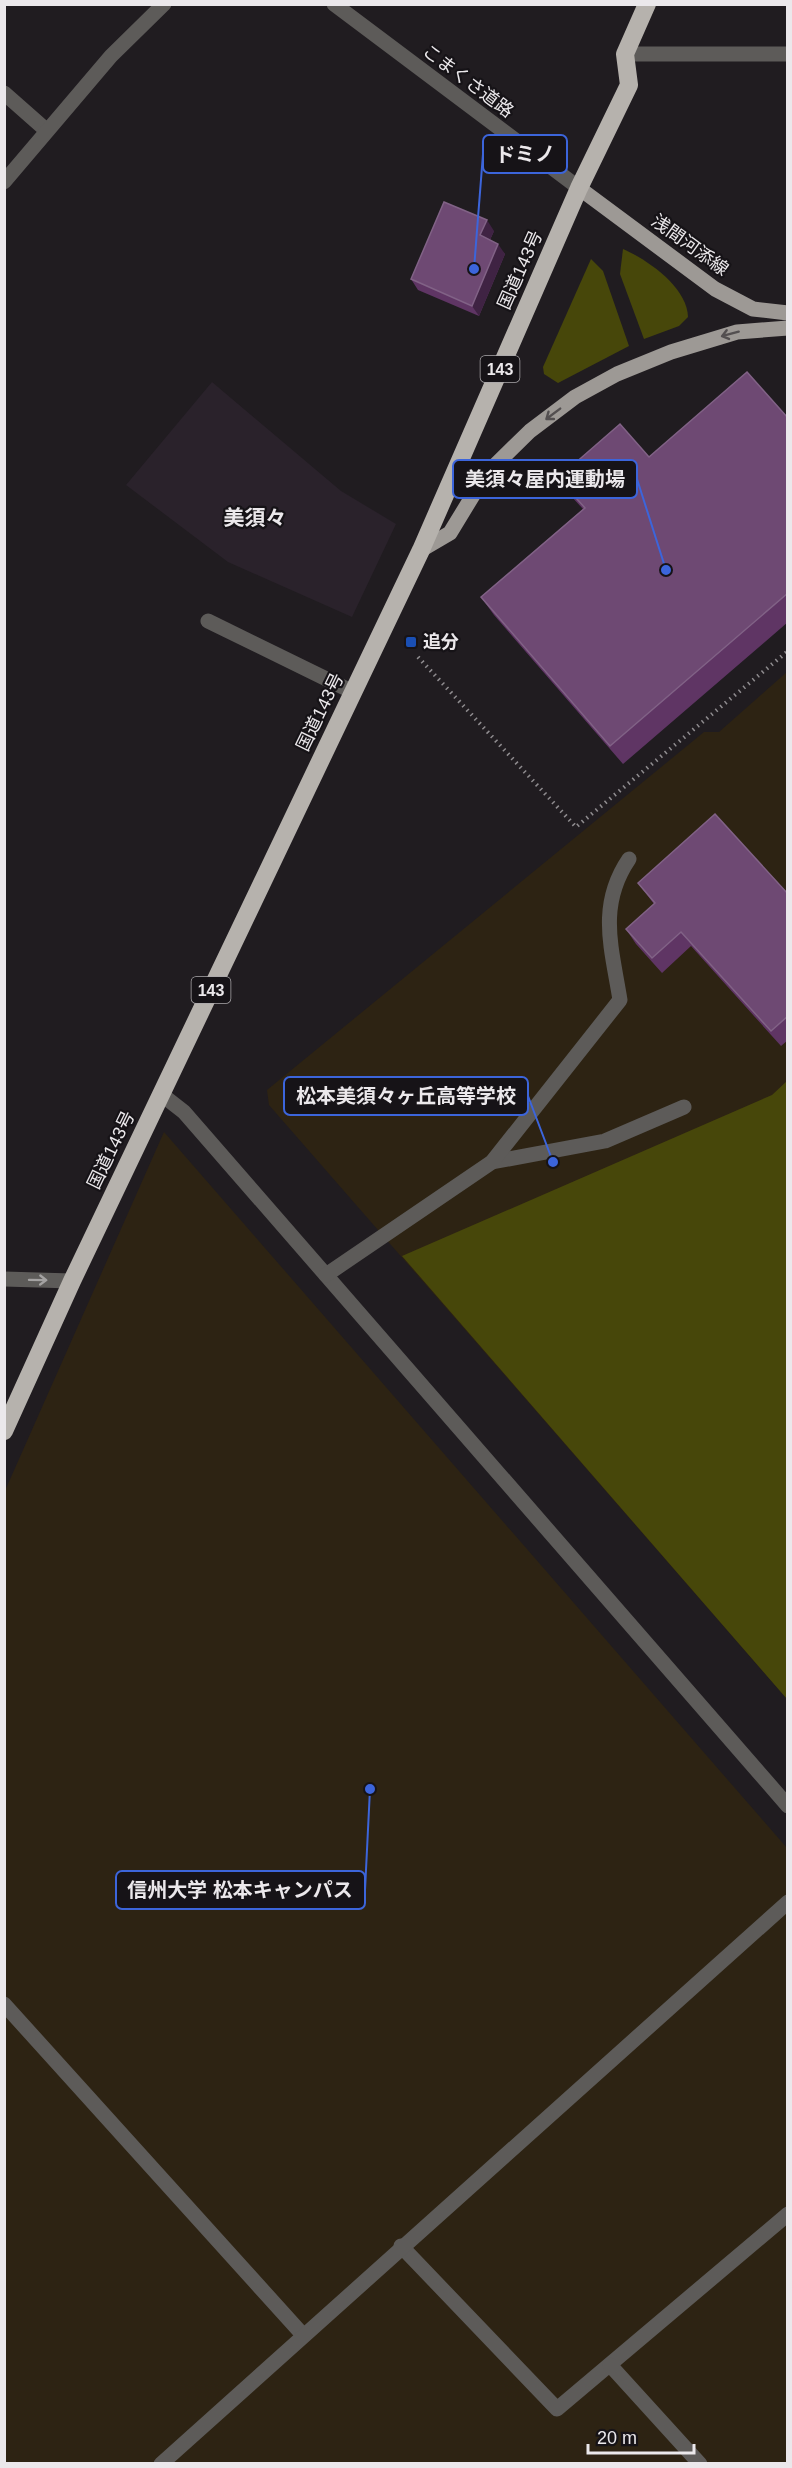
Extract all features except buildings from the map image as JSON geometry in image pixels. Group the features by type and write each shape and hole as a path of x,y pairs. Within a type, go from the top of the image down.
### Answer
{"highway":[{"path":"625,54 647,4"},
{"name":"国道143号","path":"4,1431 72,1281 421,550 579,188 629,85 625,54"}],"main road":[{"name":"浅間河添線","path":"579,188 715,289 753,309 788,313"},
{"path":"421,550 450,533 486,474 530,431 575,397 617,374 671,352 737,332 788,328"}],"street":[{"path":"4,182 111,56 164,4"},
{"name":"こまくさ道路","path":"334,4 579,188"},
{"path":"625,54 788,54"},
{"path":"4,93 46,130"},
{"path":"208,621 353,692"},
{"path":"326,1275 492,1162 620,1000 608,916 618,874 629,859"},
{"path":"161,1094 184,1112 788,1806"},
{"path":"492,1162 605,1141 684,1107"},
{"path":"4,1279 72,1281"},
{"path":"161,2463 788,1902"},
{"path":"4,2004 303,2335"},
{"path":"401,2246 557,2409 788,2214"},
{"path":"610,2365 699,2463"}],"path":[{"path":"418,657 576,827 788,651"}],"shaded area":[{"path":"623,249 654,267 674,285 686,306 688,317 679,326 644,339 620,274"},
{"path":"591,259 603,271 629,346 558,383 544,374 543,367"},
{"path":"212,382 341,491 396,524 352,617 228,562 126,485"},
{"path":"787,672 787,1699 269,1105 267,1090 704,732 719,732"},
{"path":"787,1081 787,1699 402,1256 772,1095"},
{"path":"164,1132 787,1848 787,2463 5,2463 4,1493"}],"place":[{"name":"ドミノ","path":"474,269"},
{"name":"美須々屋内運動場","path":"666,570"},
{"name":"追分","path":"411,642"},
{"name":"松本美須々ヶ丘高等学校","path":"553,1162"},
{"name":"信州大学 松本キャンパス","path":"370,1789"}],"district":[{"name":"美須々","path":"255,518"}]}
